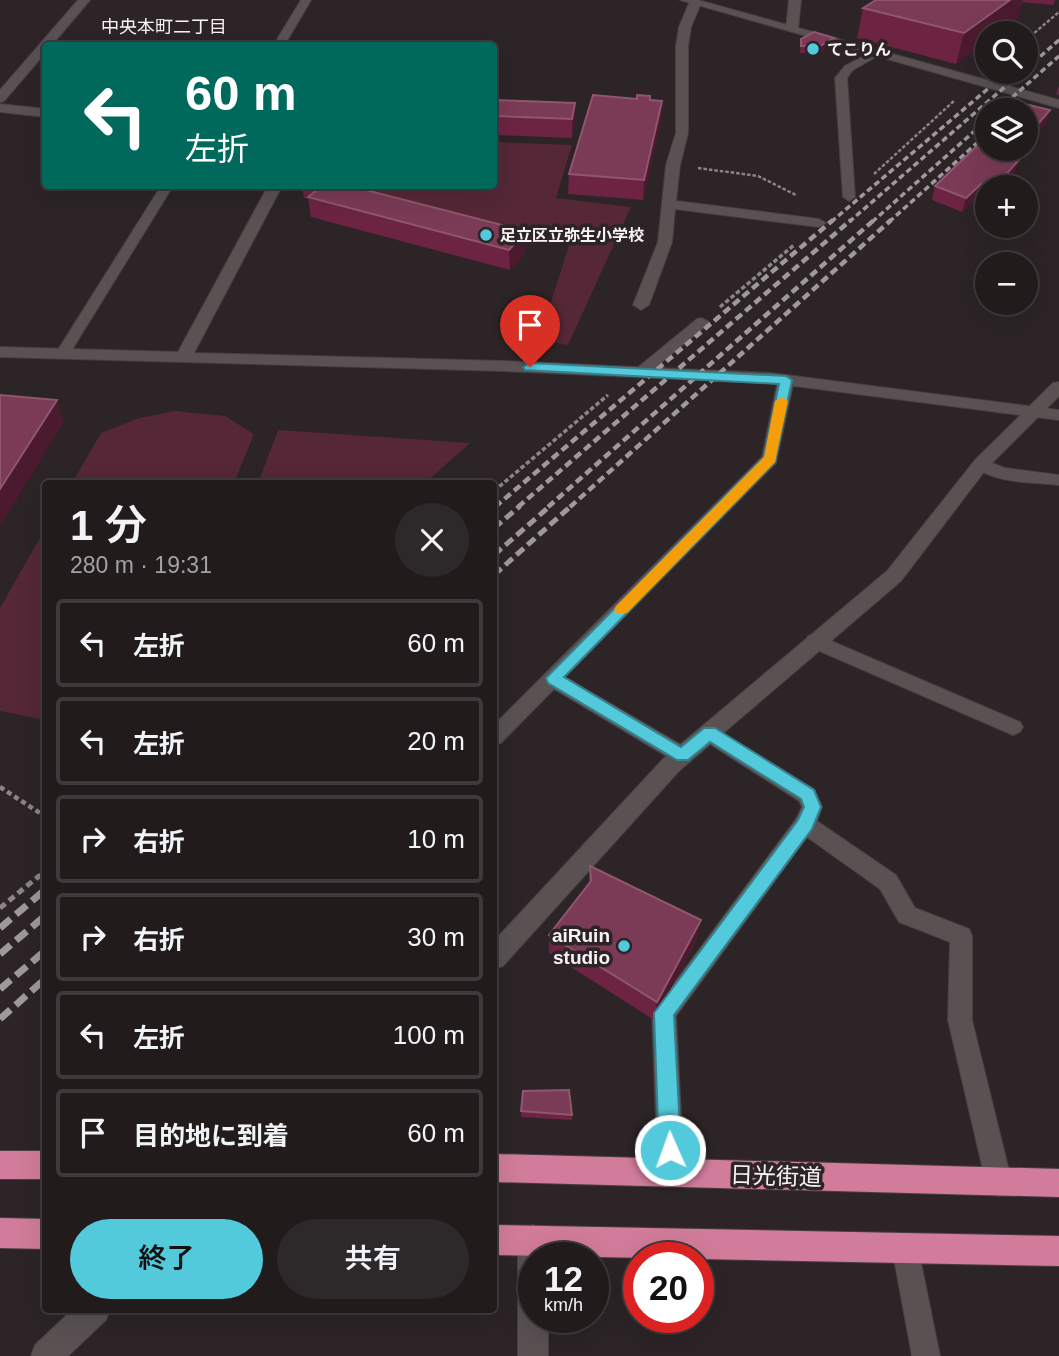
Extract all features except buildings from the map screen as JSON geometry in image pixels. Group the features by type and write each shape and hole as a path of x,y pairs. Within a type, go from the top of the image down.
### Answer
{"highway":[{"path":"0,1165 42,1166"},
{"name":"日光街道","path":"497,1168 1059,1183"},
{"path":"0,1233 42,1234"},
{"path":"497,1240 1059,1251"}],"street":[{"path":"47,42 83,0"},
{"path":"792,29 795,0"},
{"path":"641,305 665,242 673,165 682,133 682,46 690,1 975,80"},
{"path":"0,98 42,48"},
{"path":"990,84 1059,104"},
{"path":"0,108 42,113"},
{"path":"183,358 273,189"},
{"path":"670,204 819,223"},
{"path":"0,352 503,366 786,380 1059,415"},
{"path":"497,955 682,756 894,576 981,464 1059,387"},
{"path":"533,1240 533,1356"},
{"path":"47,1356 91,1313"}],"lane":[{"path":"280,42 306,0"},
{"path":"849,197 841,78 849,68 877,52"},
{"path":"63,353 165,189"},
{"path":"638,372 702,322"},
{"path":"497,734 770,459 786,380"},
{"path":"981,464 1002,473 1059,480"},
{"path":"815,641 1013,727"},
{"path":"554,678 682,756"},
{"path":"671,1172 664,1013 805,824 812,807 807,794 709,733"},
{"path":"805,824 888,882 907,915 961,936 960,1020 999,1183"},
{"path":"905,1248 926,1356"}],"path":[{"path":"1038,30 1059,12"},
{"path":"673,165 758,176 799,197 849,197 975,81"},
{"path":"702,322 819,223"},
{"path":"497,489 638,372"},
{"path":"0,787 42,814"},
{"path":"0,908 42,873"}],"shaded area":[{"path":"497,142 572,145 556,198 631,207 568,345 539,340 571,239 430,207 368,200 373,189 497,189"},
{"path":"175,411 225,416 254,434 235,480 74,480 101,433 139,418"},
{"path":"278,430 470,443 428,480 259,480"},
{"path":"42,534 42,719 0,711 0,608"}],"railway":[{"path":"1038,58 1059,40"},
{"path":"1012,98 1059,56"},
{"path":"849,222 1008,84"},
{"path":"831,222 990,87"},
{"path":"872,222 975,131"},
{"path":"889,222 975,145"},
{"path":"497,505 833,220"},
{"path":"518,507 851,220"},
{"path":"548,507 874,220"},
{"path":"570,507 891,220"},
{"path":"497,525 520,506"},
{"path":"497,552 550,506"},
{"path":"497,572 571,506"},
{"path":"0,928 42,892"},
{"path":"0,954 42,918"},
{"path":"0,989 42,953"},
{"path":"0,1019 42,982"}],"slow traffic":[{"path":"621,610 770,459 782,401"}],"place":[{"name":"てこりん","path":"813,49"},
{"name":"足立区立弥生小学校","path":"486,235"},
{"name":"aiRuin studio","path":"624,946"}],"district":[{"name":"中央本町二丁目","path":"164,27"}],"route":[{"path":"530,367 786,380 770,459 554,678 682,756 709,733 807,794 812,807 805,824 664,1013 670,1150"}]}
